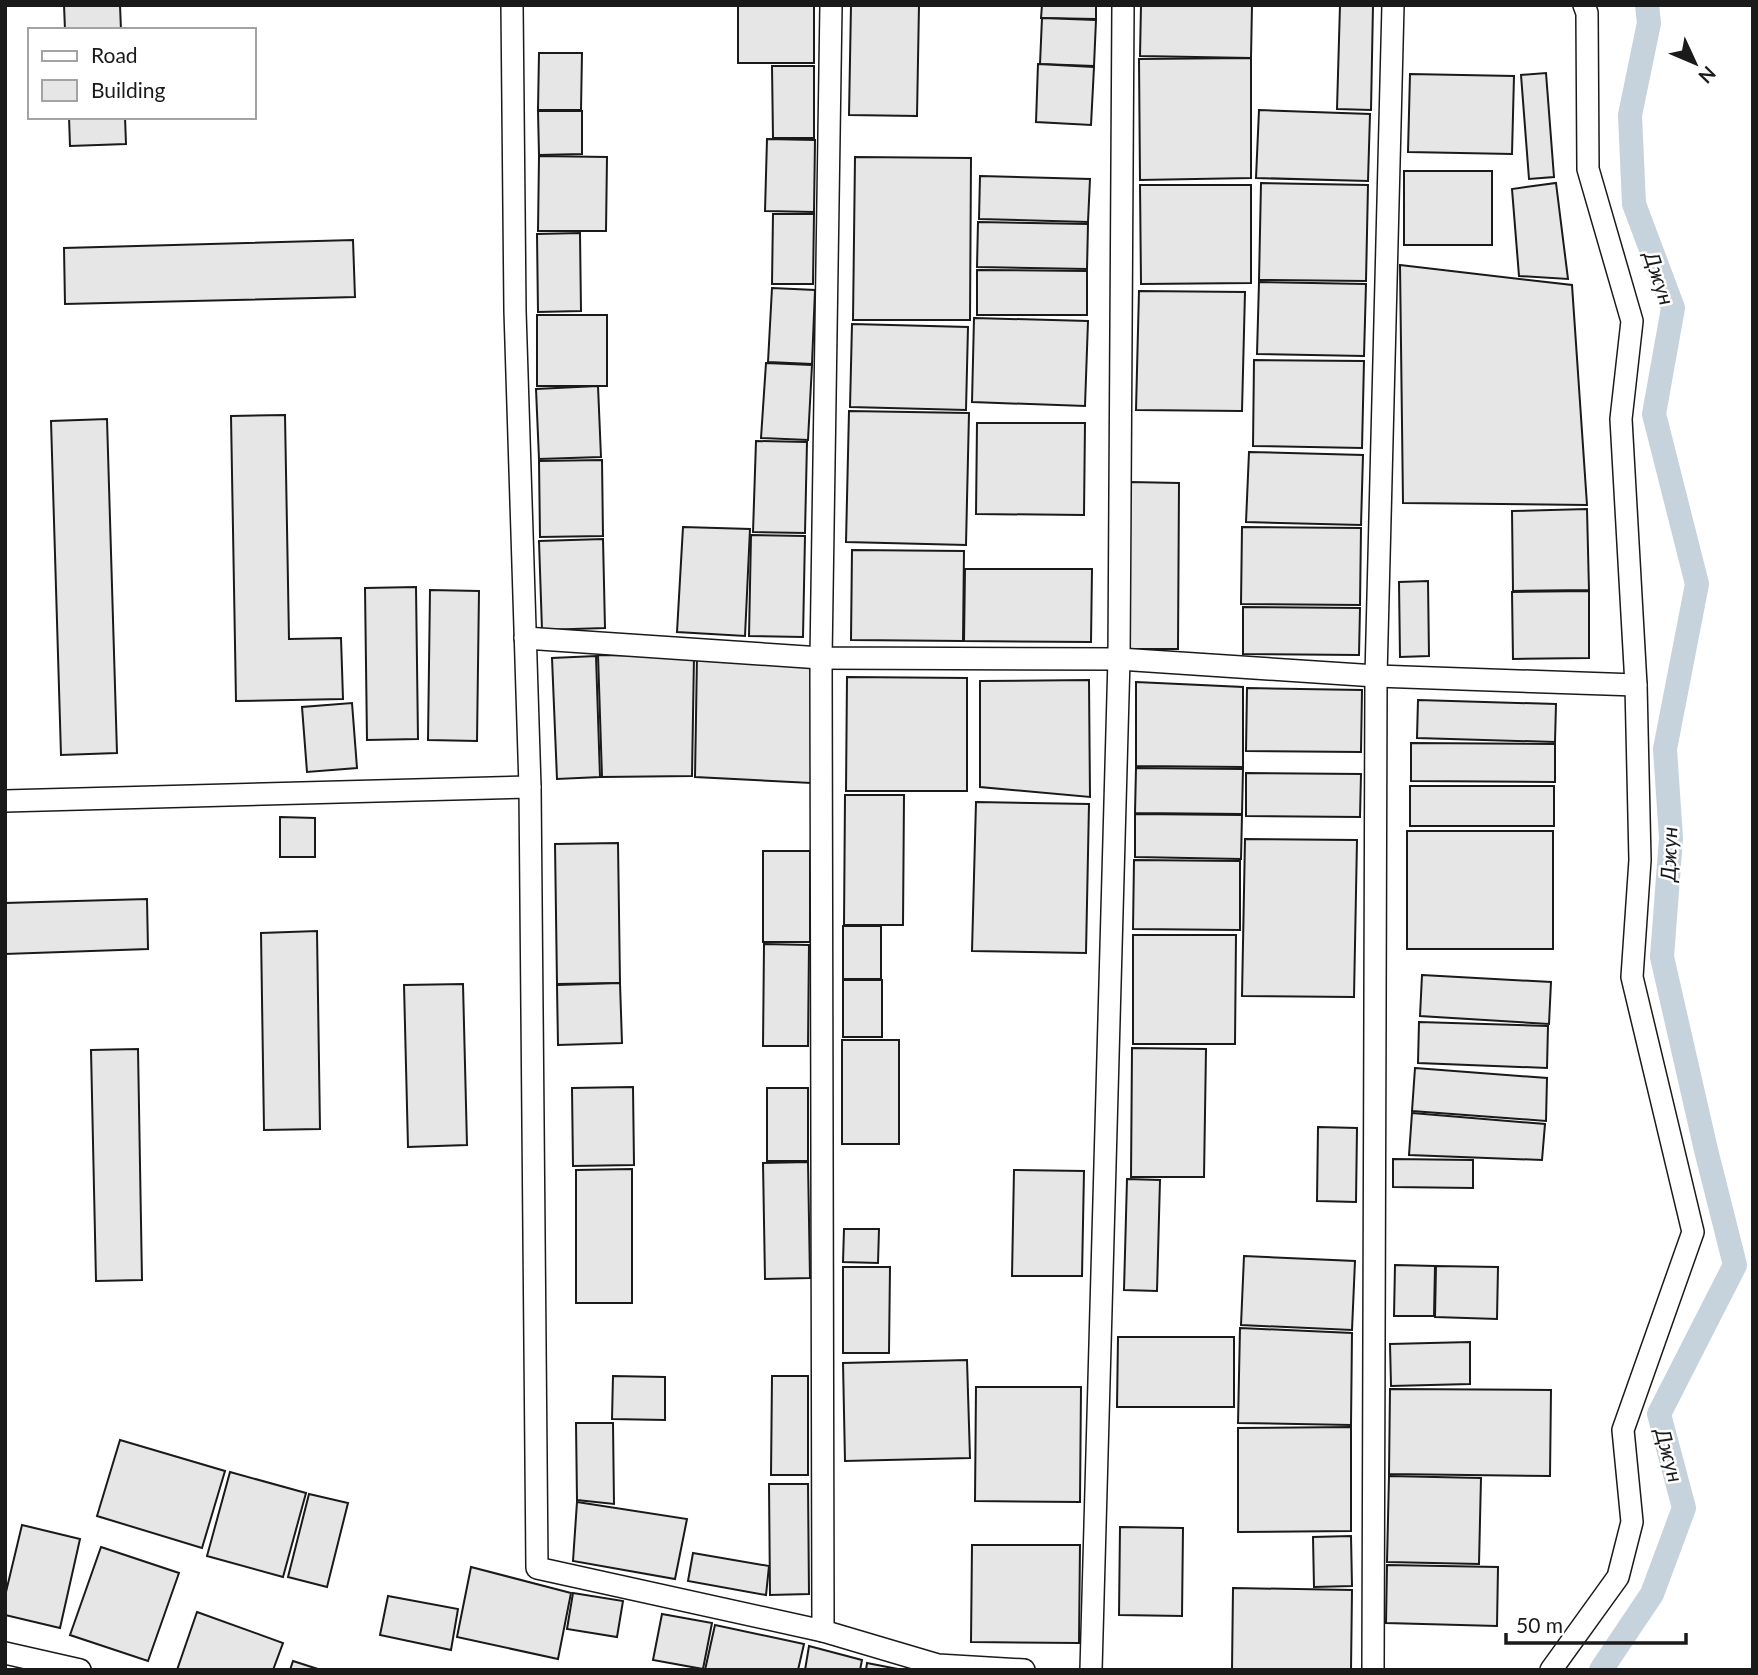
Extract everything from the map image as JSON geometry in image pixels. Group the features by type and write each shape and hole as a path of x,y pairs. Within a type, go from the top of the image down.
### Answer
{"street":[{"path":"512,5 515,311 530,787 537,1568 823,1631 938,1665 1024,1670"},
{"path":"823,1631 821,658 831,5"},
{"path":"1091,1670 1119,659 1123,5"},
{"path":"1373,1670 1376,676 1393,5"},
{"path":"1550,1670 1618,1577 1632,1522 1623,1430 1693,1232 1632,977 1640,860 1636,685 1621,419 1632,321 1588,169 1587,13 1584,5"},
{"path":"525,638 821,658 1119,659 1376,676 1636,685"},
{"path":"5,801 530,787"},
{"path":"5,1653 80,1670"}],"building":[{"path":"64,5 120,5 121,28 65,28"},
{"path":"738,5 814,5 814,63 738,63"},
{"path":"851,5 919,5 917,116 849,115"},
{"path":"1042,5 1096,5 1096,19 1041,18"},
{"path":"1141,5 1252,5 1251,58 1140,56"},
{"path":"1340,5 1373,5 1371,110 1337,109"},
{"path":"1042,18 1096,20 1094,66 1040,64"},
{"path":"539,53 582,53 581,110 538,110"},
{"path":"1251,58 1251,178 1140,180 1139,59"},
{"path":"1038,64 1094,67 1091,125 1036,122"},
{"path":"772,66 814,66 814,138 773,138"},
{"path":"1546,73 1554,177 1529,179 1521,75"},
{"path":"1410,74 1514,76 1512,154 1408,152"},
{"path":"1259,110 1370,114 1368,181 1256,178"},
{"path":"538,111 582,111 582,154 539,155"},
{"path":"69,119 125,119 126,144 70,146"},
{"path":"767,139 815,140 814,212 765,211"},
{"path":"539,156 607,157 606,231 538,231"},
{"path":"855,157 971,158 970,320 853,320"},
{"path":"1404,171 1492,171 1492,245 1404,245"},
{"path":"980,176 1090,179 1088,222 979,219"},
{"path":"1261,183 1368,185 1366,281 1259,280"},
{"path":"1556,183 1568,279 1519,276 1512,189"},
{"path":"1140,185 1251,185 1251,283 1141,284"},
{"path":"773,214 814,214 813,284 772,284"},
{"path":"978,222 1088,224 1087,269 977,267"},
{"path":"580,233 581,311 538,312 537,234"},
{"path":"353,240 355,297 65,304 64,248"},
{"path":"1400,265 1572,285 1587,505 1403,503"},
{"path":"977,270 1087,271 1087,315 977,315"},
{"path":"1259,282 1366,284 1364,356 1257,354"},
{"path":"772,288 815,290 812,364 768,362"},
{"path":"1139,291 1245,292 1242,411 1136,410"},
{"path":"537,315 607,315 607,386 537,386"},
{"path":"974,318 1088,321 1085,406 972,402"},
{"path":"852,324 968,327 966,410 850,407"},
{"path":"1254,360 1364,361 1362,448 1253,446"},
{"path":"766,363 812,365 808,440 761,438"},
{"path":"598,386 601,457 539,459 536,389"},
{"path":"849,411 969,413 966,545 846,542"},
{"path":"285,415 289,639 341,638 343,699 236,701 231,416"},
{"path":"107,419 117,753 61,755 51,421"},
{"path":"977,423 1085,423 1084,515 976,514"},
{"path":"756,441 807,442 805,533 753,532"},
{"path":"1249,452 1363,455 1361,525 1246,522"},
{"path":"602,460 603,536 540,537 539,461"},
{"path":"1130,482 1179,483 1178,649 1129,649"},
{"path":"1587,509 1589,590 1513,591 1512,511"},
{"path":"683,527 750,529 745,636 677,632"},
{"path":"1242,527 1361,528 1360,605 1241,604"},
{"path":"751,535 805,536 803,637 749,636"},
{"path":"603,539 605,628 542,630 539,541"},
{"path":"852,550 964,551 963,641 851,640"},
{"path":"965,569 1092,569 1091,642 964,641"},
{"path":"1428,581 1429,656 1400,657 1399,582"},
{"path":"416,587 418,739 367,740 365,588"},
{"path":"430,590 479,591 477,741 428,740"},
{"path":"1589,591 1589,658 1513,659 1512,592"},
{"path":"1243,607 1360,608 1359,655 1243,654"},
{"path":"598,655 694,656 692,776 602,777"},
{"path":"596,656 600,777 557,779 552,658"},
{"path":"697,656 812,664 811,783 695,777"},
{"path":"847,677 967,678 967,791 846,791"},
{"path":"1089,680 1090,797 980,787 980,681"},
{"path":"1136,682 1243,687 1243,767 1136,766"},
{"path":"1247,688 1362,690 1361,752 1246,751"},
{"path":"1418,700 1556,704 1555,742 1417,738"},
{"path":"352,703 357,768 307,772 302,707"},
{"path":"1411,743 1555,744 1555,782 1411,781"},
{"path":"1136,768 1243,769 1242,814 1135,813"},
{"path":"1246,773 1361,774 1360,817 1246,816"},
{"path":"1410,786 1554,786 1554,826 1410,826"},
{"path":"845,795 904,795 903,925 844,925"},
{"path":"976,802 1089,804 1086,953 972,951"},
{"path":"1135,814 1242,815 1241,859 1135,857"},
{"path":"280,817 315,818 315,857 280,857"},
{"path":"1407,831 1553,831 1553,949 1407,949"},
{"path":"1245,839 1357,840 1354,997 1242,996"},
{"path":"618,843 620,983 557,984 555,844"},
{"path":"763,851 810,851 810,942 763,942"},
{"path":"1134,860 1240,861 1240,930 1133,929"},
{"path":"147,899 148,949 5,954 5,903"},
{"path":"843,926 881,926 881,979 843,979"},
{"path":"317,931 320,1129 264,1130 261,933"},
{"path":"1133,935 1236,935 1235,1044 1133,1044"},
{"path":"764,944 809,945 808,1046 763,1046"},
{"path":"1422,975 1551,982 1549,1024 1420,1016"},
{"path":"843,980 882,980 882,1037 843,1037"},
{"path":"620,983 622,1043 558,1045 557,985"},
{"path":"463,984 467,1145 408,1147 404,985"},
{"path":"1419,1022 1548,1026 1547,1068 1418,1063"},
{"path":"842,1040 899,1040 899,1144 842,1144"},
{"path":"1132,1048 1206,1049 1204,1177 1131,1177"},
{"path":"138,1049 142,1280 96,1281 91,1050"},
{"path":"1415,1068 1547,1078 1546,1121 1412,1111"},
{"path":"633,1087 634,1165 573,1166 572,1088"},
{"path":"767,1088 808,1088 808,1161 767,1161"},
{"path":"1412,1113 1545,1124 1542,1160 1409,1155"},
{"path":"1318,1127 1357,1128 1356,1202 1317,1201"},
{"path":"1393,1159 1473,1160 1473,1188 1393,1187"},
{"path":"808,1162 810,1278 765,1279 763,1163"},
{"path":"632,1169 632,1303 576,1303 576,1170"},
{"path":"1014,1170 1084,1171 1082,1276 1012,1276"},
{"path":"1127,1179 1160,1180 1157,1291 1124,1290"},
{"path":"844,1229 879,1229 878,1263 843,1262"},
{"path":"1244,1256 1355,1261 1352,1330 1241,1325"},
{"path":"1395,1265 1435,1266 1434,1316 1394,1316"},
{"path":"1436,1266 1498,1267 1497,1319 1435,1317"},
{"path":"843,1267 890,1267 889,1353 843,1353"},
{"path":"1240,1328 1352,1333 1351,1425 1238,1423"},
{"path":"1118,1337 1234,1337 1234,1407 1117,1407"},
{"path":"1470,1342 1470,1384 1391,1386 1390,1344"},
{"path":"967,1360 970,1458 845,1461 843,1363"},
{"path":"613,1376 665,1377 665,1420 612,1419"},
{"path":"772,1376 808,1376 808,1475 771,1475"},
{"path":"976,1387 1081,1387 1080,1502 975,1501"},
{"path":"1390,1389 1551,1390 1550,1476 1389,1474"},
{"path":"576,1423 613,1423 614,1504 577,1500"},
{"path":"1351,1427 1351,1531 1238,1532 1238,1428"},
{"path":"120,1440 225,1471 202,1548 97,1516"},
{"path":"230,1472 306,1493 283,1577 207,1556"},
{"path":"1389,1476 1481,1478 1479,1564 1387,1562"},
{"path":"769,1484 808,1484 809,1594 770,1595"},
{"path":"309,1494 348,1503 327,1587 288,1577"},
{"path":"577,1502 687,1519 675,1579 573,1561"},
{"path":"22,1525 80,1539 60,1628 5,1615 5,1596"},
{"path":"1120,1527 1183,1528 1182,1616 1119,1615"},
{"path":"1351,1536 1352,1586 1314,1587 1313,1537"},
{"path":"972,1545 1080,1545 1079,1643 971,1642"},
{"path":"101,1547 179,1573 148,1661 70,1635"},
{"path":"693,1553 769,1566 766,1595 688,1581"},
{"path":"1387,1565 1498,1567 1497,1626 1386,1623"},
{"path":"471,1567 571,1593 558,1659 457,1637"},
{"path":"1233,1588 1352,1590 1351,1670 1232,1670"},
{"path":"573,1593 623,1601 617,1637 567,1629"},
{"path":"388,1596 458,1609 451,1650 380,1635"},
{"path":"197,1612 283,1643 273,1670 177,1670"},
{"path":"662,1614 712,1623 703,1669 653,1660"},
{"path":"715,1625 804,1644 798,1670 705,1670"},
{"path":"809,1646 862,1660 860,1670 805,1670"},
{"path":"293,1661 321,1670 290,1670"},
{"path":"867,1663 903,1670 866,1670"}],"waterway":[{"name":"Джун","path":"1601,1670 1652,1594 1684,1508 1659,1414 1735,1265 1662,957 1671,838 1665,749 1697,584 1654,414 1673,308 1634,204 1630,115 1649,23 1647,5"}]}
